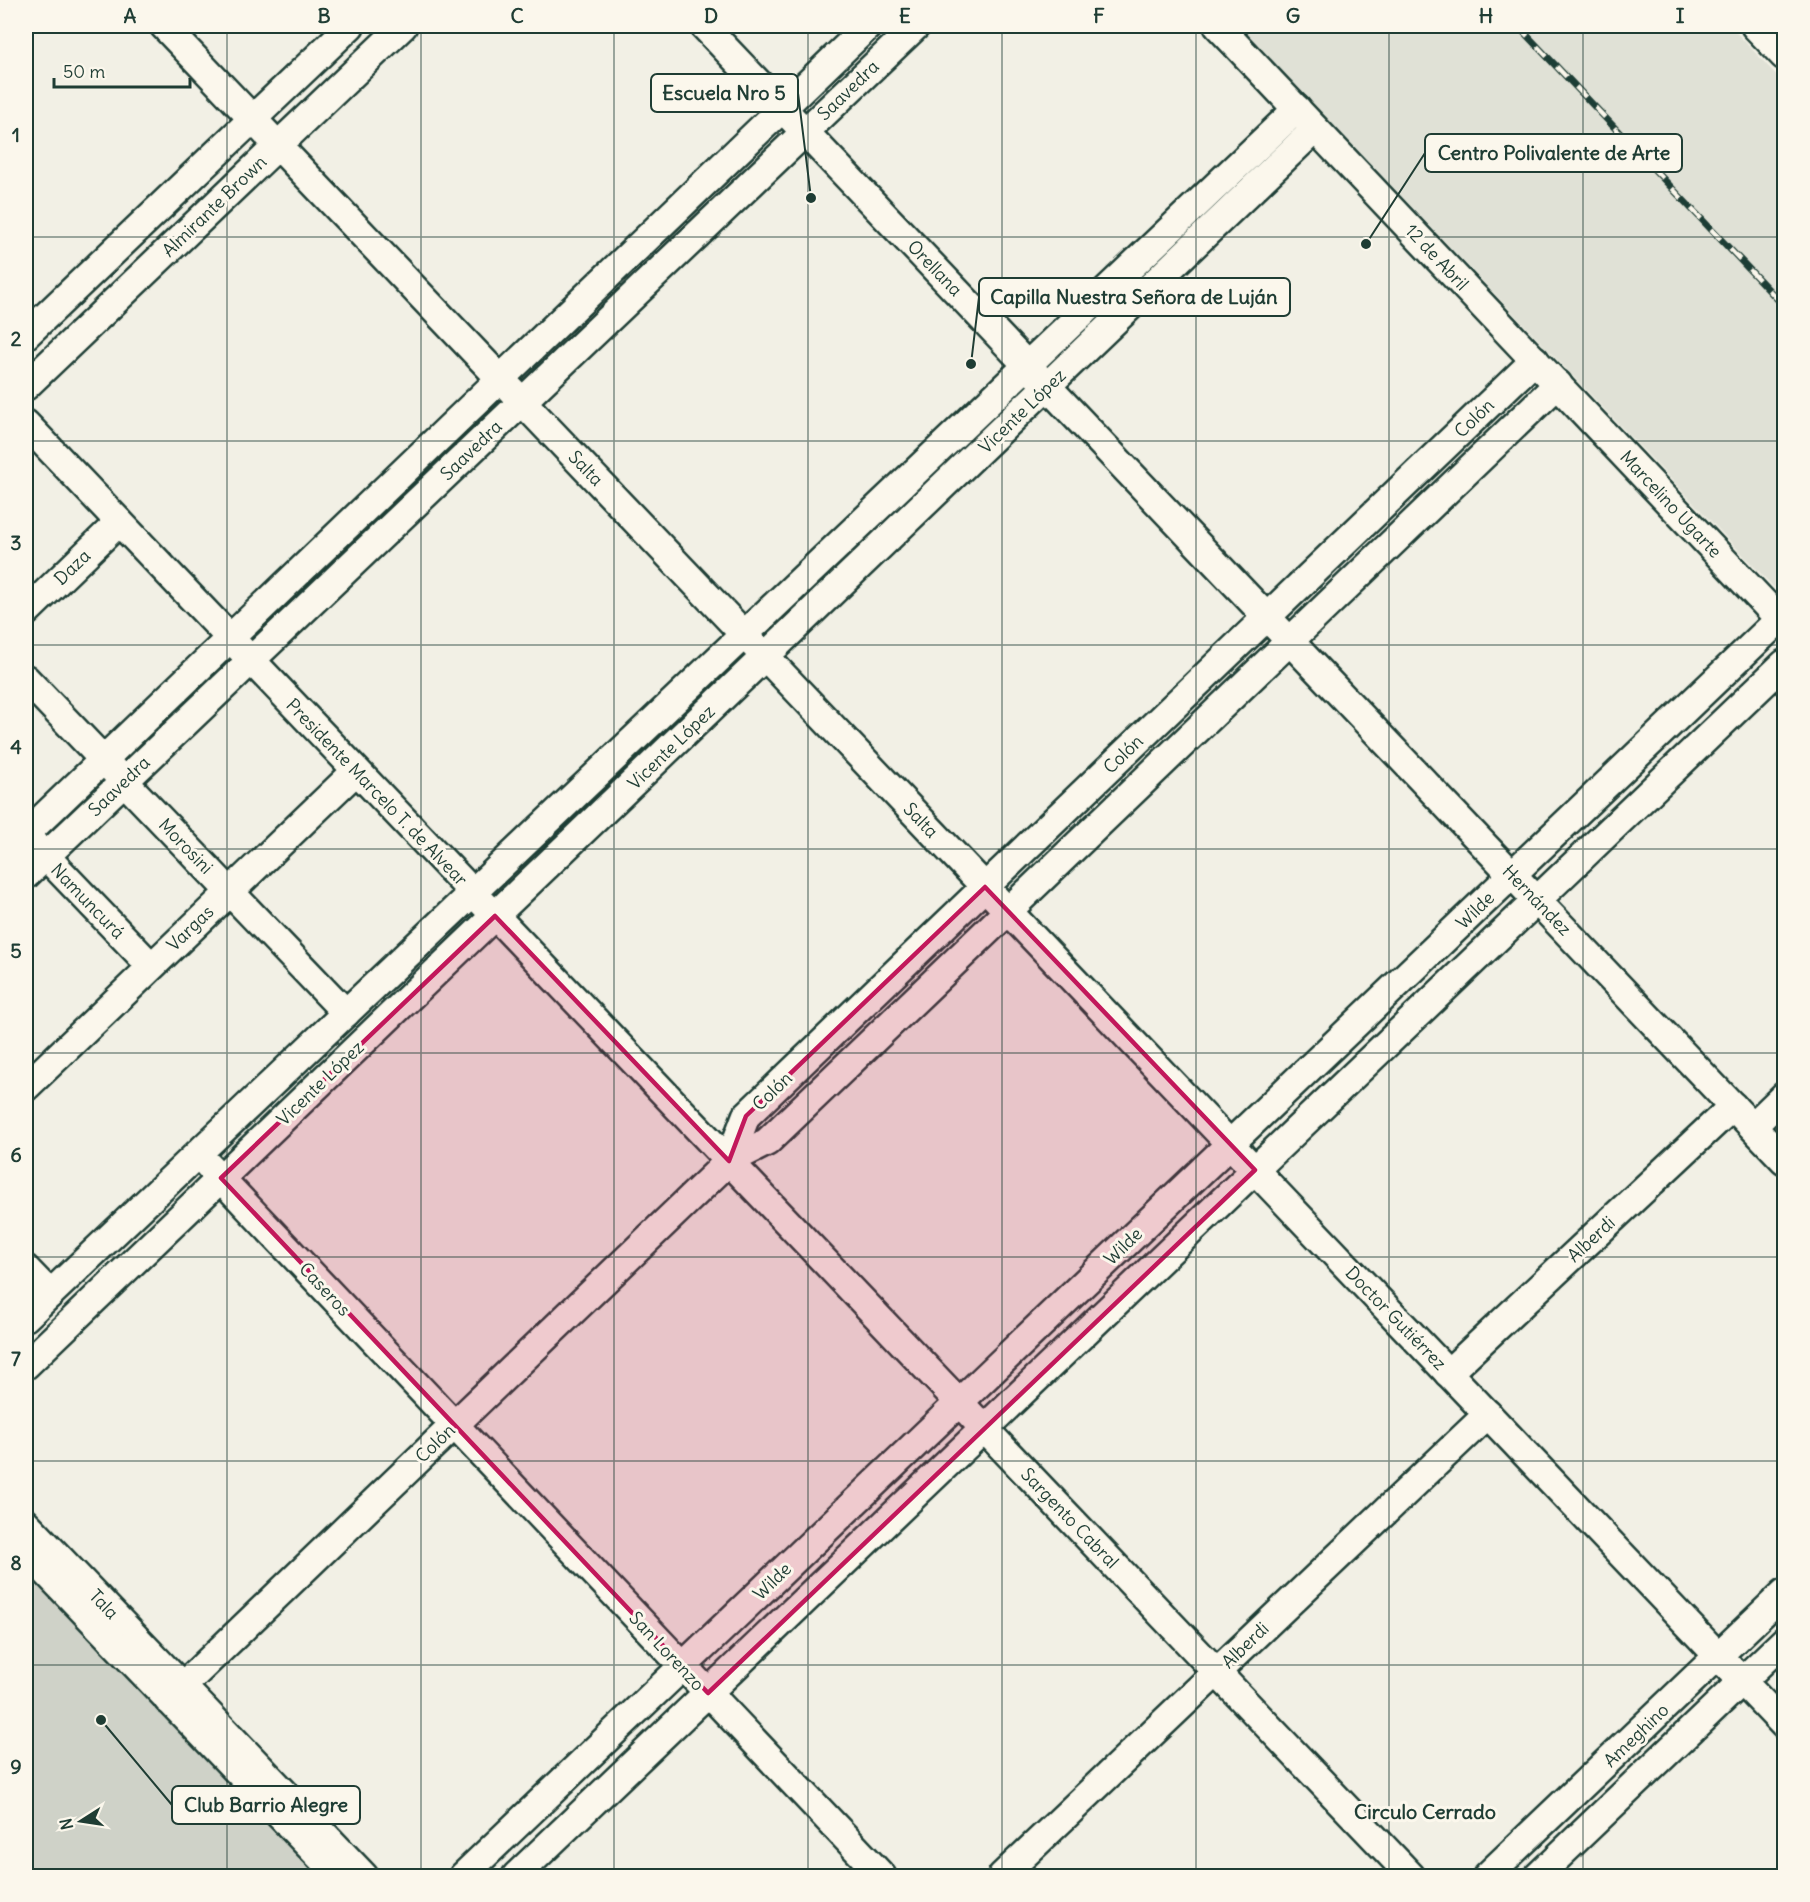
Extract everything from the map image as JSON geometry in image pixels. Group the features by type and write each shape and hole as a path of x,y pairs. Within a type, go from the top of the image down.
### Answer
{"street":[{"name":"Salta","path":"164,26 1008,911"},
{"name":"Almirante Brown","path":"26,335 350,26"},
{"name":"Almirante Brown","path":"26,386 403,26"},
{"name":"Orellana","path":"704,26 1290,641"},
{"name":"Saavedra","path":"26,835 868,26"},
{"name":"Saavedra","path":"26,875 916,26"},
{"name":"12 de Abril","path":"1218,26 1558,384"},
{"path":"1755,26 1785,56"},
{"name":"Vicente López","path":"26,1317 1297,109"},
{"name":"Vicente López","path":"26,1365 1315,129"},
{"name":"Colón","path":"729,1161 746,1116 1534,360"},
{"name":"Colón","path":"175,1693 729,1161 767,1142 1558,384"},
{"name":"Marcelino Ugarte","path":"1558,384 1783,620"},
{"name":"Presidente Marcelo T. de Alvear","path":"26,424 729,1161"},
{"name":"Daza","path":"26,612 119,522"},
{"name":"Wilde","path":"463,1876 1783,620"},
{"name":"Hernández","path":"1290,641 1733,1106 1781,1150"},
{"name":"Wilde","path":"516,1876 1785,664"},
{"name":"Morosini","path":"26,679 346,1013"},
{"name":"Vargas","path":"26,1087 356,771"},
{"name":"Namuncurá","path":"26,835 151,966"},
{"name":"Doctor Gutiérrez","path":"1008,911 1785,1725"},
{"path":"1753,1126 1785,1096"},
{"name":"Alberdi","path":"1448,1373 1733,1106"},
{"name":"Caseros","path":"197,1154 454,1425"},
{"name":"Sargento Cabral","path":"729,1161 1411,1876"},
{"path":"26,1269 50,1294"},
{"name":"Alberdi","path":"1002,1876 1488,1414"},
{"name":"San Lorenzo","path":"454,1425 882,1876"},
{"name":"Tala","path":"26,1523 175,1693"},
{"name":"Tala","path":"26,1551 175,1693"},
{"name":"Ameghino","path":"1487,1876 1785,1593"},
{"name":"Ameghino","path":"1538,1876 1785,1641"},
{"path":"175,1693 338,1876"},
{"path":"175,1693 364,1876"}],"highlighted area":[{"path":"985,887 1255,1170 708,1693 221,1178 495,916 729,1161 746,1116"}],"shaded area":[{"path":"1240,26 1730,26 1784,83 1784,598"},
{"path":"26,1564 326,1876 26,1876"}],"railway":[{"path":"1518,26 1784,306"}],"place":[{"name":"Escuela Nro 5","path":"811,198"},
{"name":"Centro Polivalente de Arte","path":"1366,244"},
{"name":"Capilla Nuestra Señora de Luján","path":"971,364"},
{"name":"Club Barrio Alegre","path":"101,1720"}],"district":[{"name":"Circulo Cerrado","path":"1425,1811"}]}
